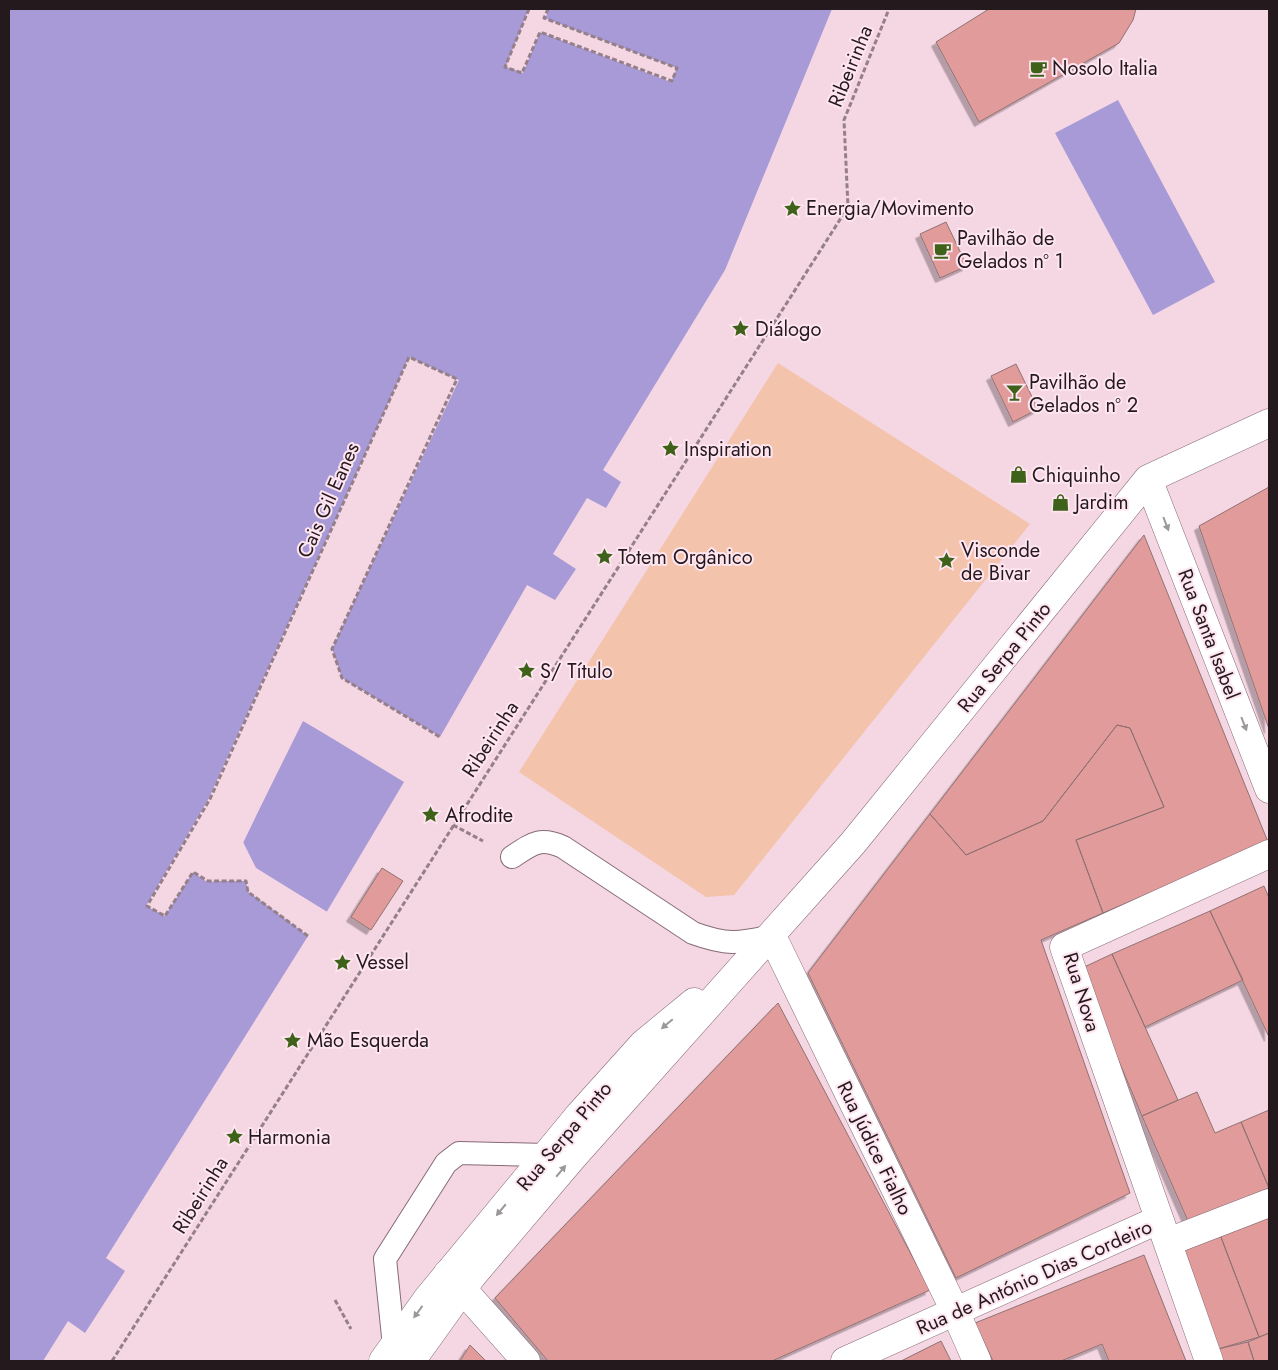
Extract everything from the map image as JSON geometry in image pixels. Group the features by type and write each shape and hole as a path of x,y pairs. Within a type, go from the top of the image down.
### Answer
{"street":[{"name":"Rua Serpa Pinto","path":"456,1281 573,1157 854,843 1148,479 1269,423"},
{"name":"Rua Santa Isabel","path":"1148,479 1269,789"},
{"name":"Rua Nova","path":"1163,1231 1064,947 1269,854"},
{"name":"Rua Serpa Pinto","path":"396,1356 456,1281 546,1155 643,1044 772,936"},
{"name":"Rua Júdice Fialho","path":"772,936 955,1311 977,1361"},
{"name":"Rua de António Dias Cordeiro","path":"845,1361 955,1311 1163,1231 1269,1203"},
{"path":"1163,1231 1209,1361"},
{"path":"456,1281 526,1361"}],"lane":[{"path":"512,857 530,845 548,841 564,847 693,934 715,941 740,944 772,936"},
{"path":"396,1356 385,1259 446,1163 459,1153 546,1155"}],"path":[{"path":"529,9 505,67 522,73 540,32 672,82 678,68 544,18 548,9"},
{"name":"Ribeirinha","path":"112,1361 848,207 844,120 889,9"},
{"name":"Cais Gil Eanes","path":"308,936 248,892 246,881 208,881 193,872 165,916 147,906 210,799 409,356 457,379 332,649 342,678 440,738"},
{"path":"335,1300 351,1329"}],"shaded area":[{"path":"9,9 529,9 506,67 522,72 540,32 671,81 677,68 544,18 548,9 832,9 725,270 603,470 621,482 606,508 587,498 553,554 576,569 555,600 527,585 440,737 342,678 332,649 457,379 409,357 210,799 147,906 165,916 193,872 208,881 246,881 249,892 308,936 106,1258 125,1271 85,1333 68,1321 43,1361 9,1361"},
{"path":"1118,100 1215,282 1153,315 1055,133"},
{"path":"778,363 1030,524 734,895 706,897 519,772"},
{"path":"302,720 404,782 326,913 254,867 243,843"}],"pier":[{"path":"529,9 532,9 509,66 521,70 540,29 670,78 674,69 543,20 546,9 549,9 545,19 676,68 671,82 540,32 523,73 506,66"},
{"path":"409,358 459,380 332,648 341,678 442,738 438,740 341,680 330,649 454,380 410,360 212,800 151,905 164,913 193,869 209,879 247,878 251,891 273,907 249,893 245,879 207,882 192,871 165,915 146,906 209,798"},
{"path":"300,718 303,718 407,781 303,721 243,842 256,868 329,913 326,915 252,869 241,844"}],"building":[{"path":"989,9 1136,9 1133,20 1119,43 979,122 936,42"},
{"name":"Pavilhão de Gelados nº 1","path":"946,222 967,266 940,278 920,234"},
{"name":"Pavilhão de Gelados nº 2","path":"1016,364 1038,409 1013,422 991,376"},
{"path":"1269,487 1269,729 1199,526"},
{"path":"1144,535 1268,842 1103,913 1076,840 1164,807 1130,728 1117,725 1043,821 966,855 930,814"},
{"path":"1117,725 1130,728 1164,807 1076,840 1103,913 1041,940 1130,1193 956,1278 808,973 930,814 966,855 1043,821"},
{"path":"382,868 403,881 371,930 351,917"},
{"path":"1264,886 1269,898 1269,1037 1210,911"},
{"path":"1210,911 1243,980 1145,1027 1112,954"},
{"path":"1112,954 1178,1100 1142,1116 1080,969"},
{"path":"778,1003 930,1290 772,1361 548,1361 495,1298"},
{"path":"1197,1092 1215,1133 1241,1122 1269,1188 1188,1221 1142,1116"},
{"path":"1269,1110 1269,1188 1241,1122"},
{"path":"1269,1214 1269,1333 1259,1337 1219,1232"},
{"path":"1219,1232 1259,1337 1218,1349 1182,1250"},
{"path":"1144,1255 1186,1361 1109,1361 1102,1344 1061,1361 993,1361 975,1323"},
{"path":"1269,1333 1269,1361 1254,1361 1248,1342"},
{"path":"941,1341 951,1361 901,1361"},
{"path":"1248,1342 1254,1361 1221,1361 1218,1349"},
{"path":"470,1345 486,1361 460,1361"}],"place":[{"name":"Nosolo Italia","path":"1038,68"},
{"name":"Energia/Movimento","path":"792,208"},
{"name":"Pavilhão de Gelados nº 1","path":"943,250"},
{"name":"Diálogo","path":"741,329"},
{"name":"Pavilhão de Gelados nº 2","path":"1015,393"},
{"name":"Inspiration","path":"670,449"},
{"name":"Chiquinho","path":"1018,475"},
{"name":"Jardim","path":"1061,502"},
{"name":"Totem Orgânico","path":"604,557"},
{"name":"Visconde de Bivar","path":"947,561"},
{"name":"S/ Título","path":"526,671"},
{"name":"Afrodite","path":"431,815"},
{"name":"Vessel","path":"342,962"},
{"name":"Mão Esquerda","path":"293,1040"},
{"name":"Harmonia","path":"234,1137"}]}
